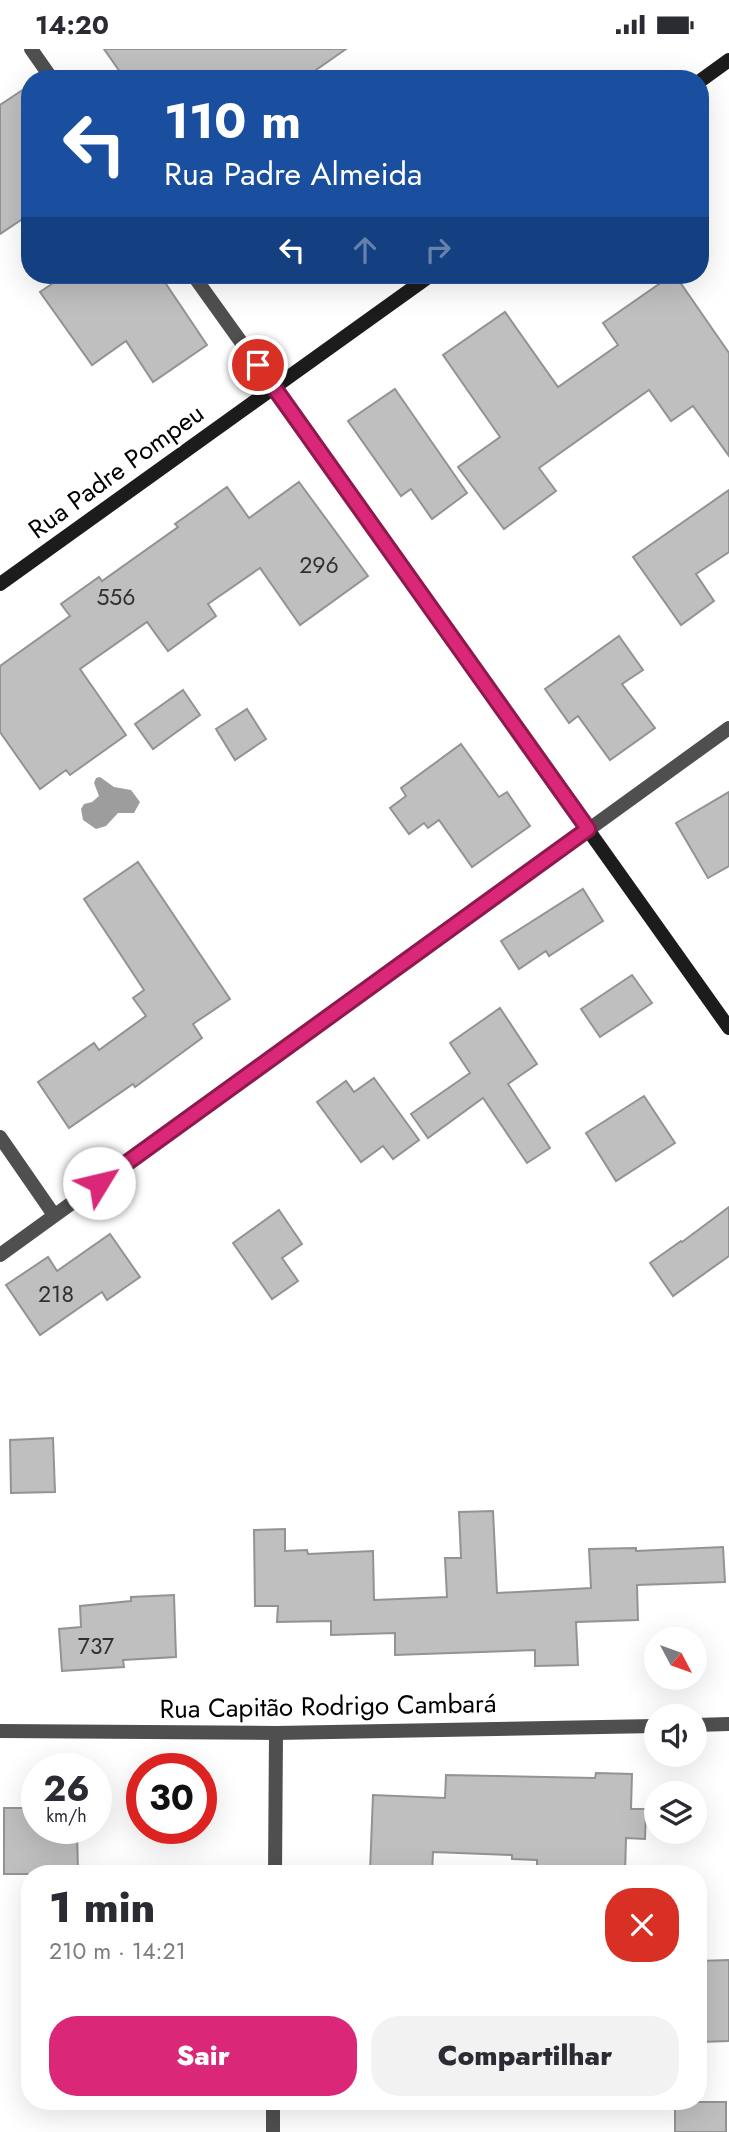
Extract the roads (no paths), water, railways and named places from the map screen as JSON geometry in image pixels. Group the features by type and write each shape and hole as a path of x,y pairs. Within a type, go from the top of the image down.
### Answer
{"street":[{"path":"31,49 46,70"},
{"path":"709,74 729,60"},
{"path":"199,284 729,1028"},
{"name":"Rua Padre Pompeu","path":"0,584 418,284"},
{"path":"0,1255 729,728"},
{"path":"0,1137 54,1215"},
{"path":"707,1725 729,1724"},
{"name":"Rua Capitão Rodrigo Cambará","path":"0,1731 275,1733 644,1726"},
{"path":"275,1733 275,1865"},
{"path":"273,2110 273,2132"}]}
